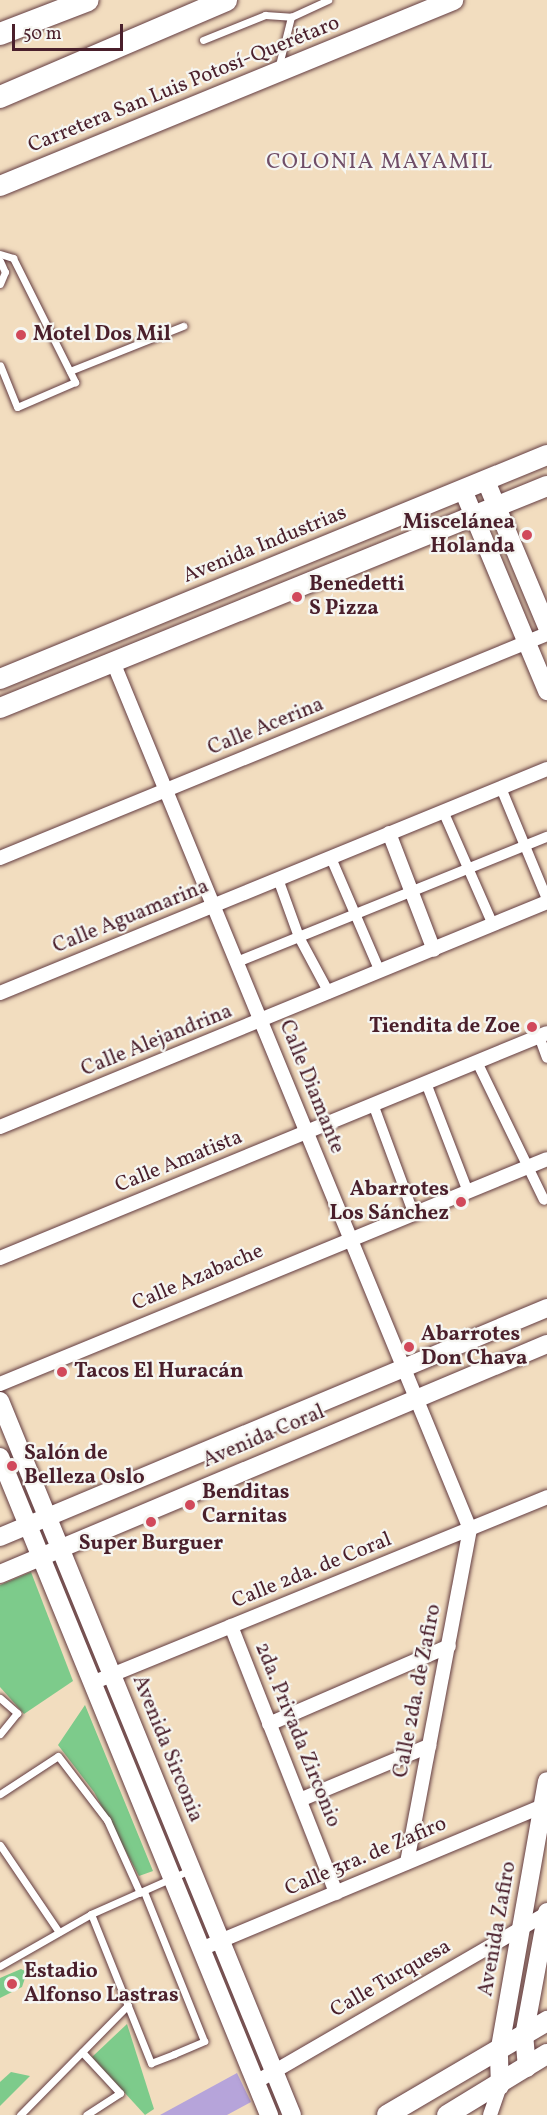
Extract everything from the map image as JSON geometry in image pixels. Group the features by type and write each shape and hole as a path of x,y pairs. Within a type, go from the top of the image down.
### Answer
{"highway":[{"path":"0,34 88,0"},
{"path":"0,97 226,0"}],"main road":[{"name":"Carretera San Luis Potosí-Querétaro","path":"0,186 453,0"},
{"name":"Avenida Industrias","path":"0,679 547,455"},
{"path":"0,708 547,486"},
{"path":"387,2115 499,2053 547,2021"},
{"path":"447,2115 500,2086 547,2054"}],"street":[{"path":"486,481 547,627"},
{"path":"463,490 547,691"},
{"name":"Calle Acerina","path":"0,858 547,634"},
{"name":"Calle Diamante","path":"113,662 470,1529"},
{"name":"Calle Aguamarina","path":"0,993 547,769"},
{"path":"501,788 527,845"},
{"path":"443,811 493,925"},
{"path":"389,834 434,950"},
{"path":"237,962 547,837"},
{"name":"Calle Alejandrina","path":"0,1127 434,950 547,901 527,845"},
{"path":"331,858 380,972"},
{"path":"278,879 299,937 329,993"},
{"name":"Calle Amatista","path":"0,1258 543,1035 547,1058"},
{"path":"477,1062 544,1200"},
{"path":"426,1083 468,1192"},
{"path":"373,1104 413,1212"},
{"name":"Calle Azabache","path":"0,1384 351,1236 468,1192 547,1159"},
{"name":"Avenida Coral","path":"0,1537 403,1365 547,1308"},
{"name":"Avenida Coral","path":"0,1574 547,1344"},
{"name":"Avenida Sirconia","path":"0,1401 292,2115"},
{"name":"Avenida Sirconia","path":"0,1457 39,1558 268,2114"},
{"name":"Calle 2da. de Coral","path":"92,1683 547,1497"},
{"name":"Calle 2da. de Zafiro","path":"408,1862 470,1529"},
{"name":"2da. Privada Zirconio","path":"231,1626 269,1724 302,1799 336,1893"},
{"path":"269,1724 448,1646"},
{"path":"302,1799 429,1746"},
{"name":"Avenida Zafiro","path":"500,2086 499,2053 545,1805 547,1781"},
{"name":"Calle 3ra. de Zafiro","path":"201,1949 545,1805"},
{"path":"527,2068 524,2036 547,1912"},
{"name":"Calle Turquesa","path":"256,2082 547,1912"},
{"path":"490,2115 500,2086"}],"lane":[{"path":"203,40 265,15 291,16 328,0"},
{"path":"278,72 291,16"},
{"path":"0,254 13,258 75,382 17,407 0,365"},
{"path":"0,261 4,272 0,284"},
{"path":"70,371 183,326"},
{"path":"0,1698 17,1713 0,1734"},
{"path":"0,1794 58,1756 107,1820 142,1892 204,2041 151,2063 91,1914"},
{"path":"0,1845 59,1932"},
{"path":"0,1966 91,1914 192,1869"},
{"path":"20,2115 128,2005"},
{"path":"81,2052 120,2093 87,2115"}],"green space":[{"path":"31,1572 73,1681 24,1714 0,1687 0,1585"},
{"path":"85,1705 153,1871 139,1876 94,1792 58,1745"},
{"name":"Estadio Alfonso Lastras","path":"21,1969 27,1972 22,1987 0,1998 0,1978"},
{"path":"127,2024 154,2109 145,2115 92,2057"},
{"path":"11,2072 30,2076 0,2106 0,2082"}],"building":[{"path":"237,2073 251,2102 227,2115 160,2115"}],"place":[{"name":"Motel Dos Mil","path":"21,335"},
{"name":"Miscelánea Holanda","path":"527,535"},
{"name":"Benedetti S Pizza","path":"297,597"},
{"name":"Tiendita de Zoe","path":"532,1027"},
{"name":"Abarrotes Los Sánchez","path":"461,1202"},
{"name":"Abarrotes Don Chava","path":"409,1347"},
{"name":"Tacos El Huracán","path":"62,1372"},
{"name":"Salón de Belleza Oslo","path":"12,1466"},
{"name":"Benditas Carnitas","path":"190,1505"},
{"name":"Super Burguer","path":"151,1522"},
{"name":"Estadio Alfonso Lastras","path":"12,1984"}],"district":[{"name":"COLONIA MAYAMIL","path":"380,163"}]}
